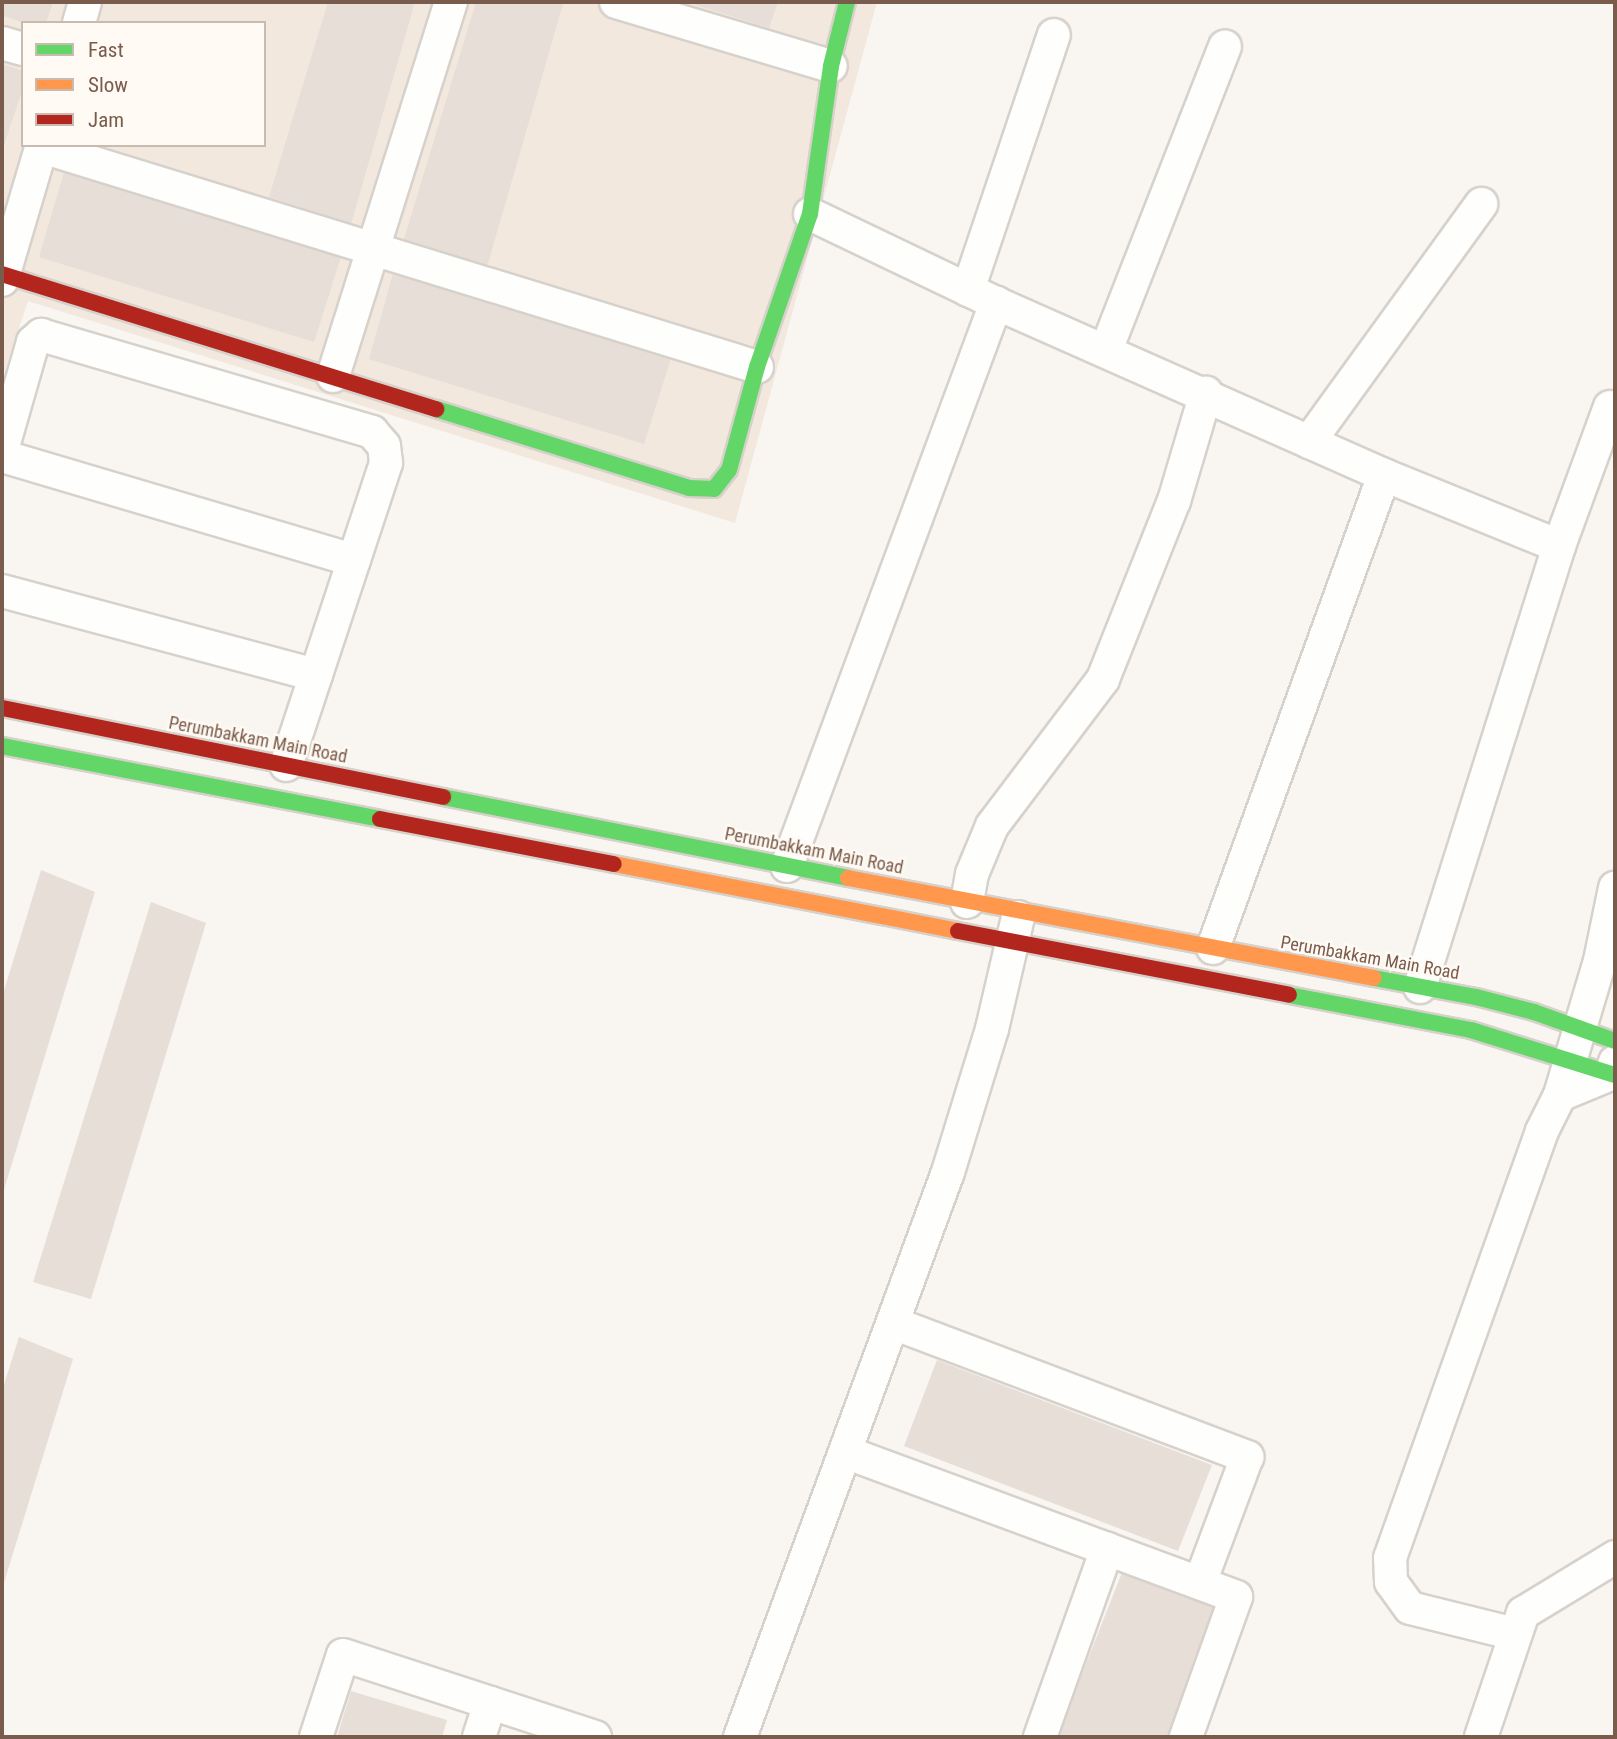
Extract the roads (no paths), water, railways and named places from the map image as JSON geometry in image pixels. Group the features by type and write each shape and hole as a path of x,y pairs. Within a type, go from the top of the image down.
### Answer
{"street":[{"path":"80,21 85,2"},
{"path":"333,376 451,2"},
{"path":"616,2 831,66"},
{"path":"41,147 15,190 2,276 689,488 714,489 729,470 757,367 810,214 831,66 847,2"},
{"path":"787,866 982,297 1054,35"},
{"path":"2,43 21,48"},
{"path":"1106,350 1225,47"},
{"path":"45,147 757,367"},
{"path":"1309,442 1481,204"},
{"path":"810,214 982,297 1206,393 1309,442 1559,546"},
{"path":"2,450 33,341 41,335 372,432 384,446 386,463 286,765"},
{"path":"967,902 972,874 992,826 1103,679 1174,501 1206,393"},
{"path":"1420,987 1559,546 1610,407"},
{"path":"2,457 354,560"},
{"path":"1213,948 1384,475"},
{"path":"2,591 316,675"},
{"name":"Perumbakkam Main Road","path":"2,708 967,902 1476,997 1581,1028 1615,1041"},
{"path":"2,746 1471,1030 1614,1070"},
{"path":"1515,1634 1410,1608 1391,1583 1390,1558 1542,1131 1560,1096 1581,1028 1615,888"},
{"path":"740,1737 974,1096 1019,911"},
{"path":"1560,1096 1614,1070"},
{"path":"893,1322 1247,1457 1200,1583"},
{"path":"845,1452 1236,1597 1186,1737"},
{"path":"1040,1737 1107,1549"},
{"path":"1481,1737 1523,1614 1615,1557"},
{"path":"316,1737 343,1655 595,1737"},
{"path":"479,1737 490,1703"}]}
